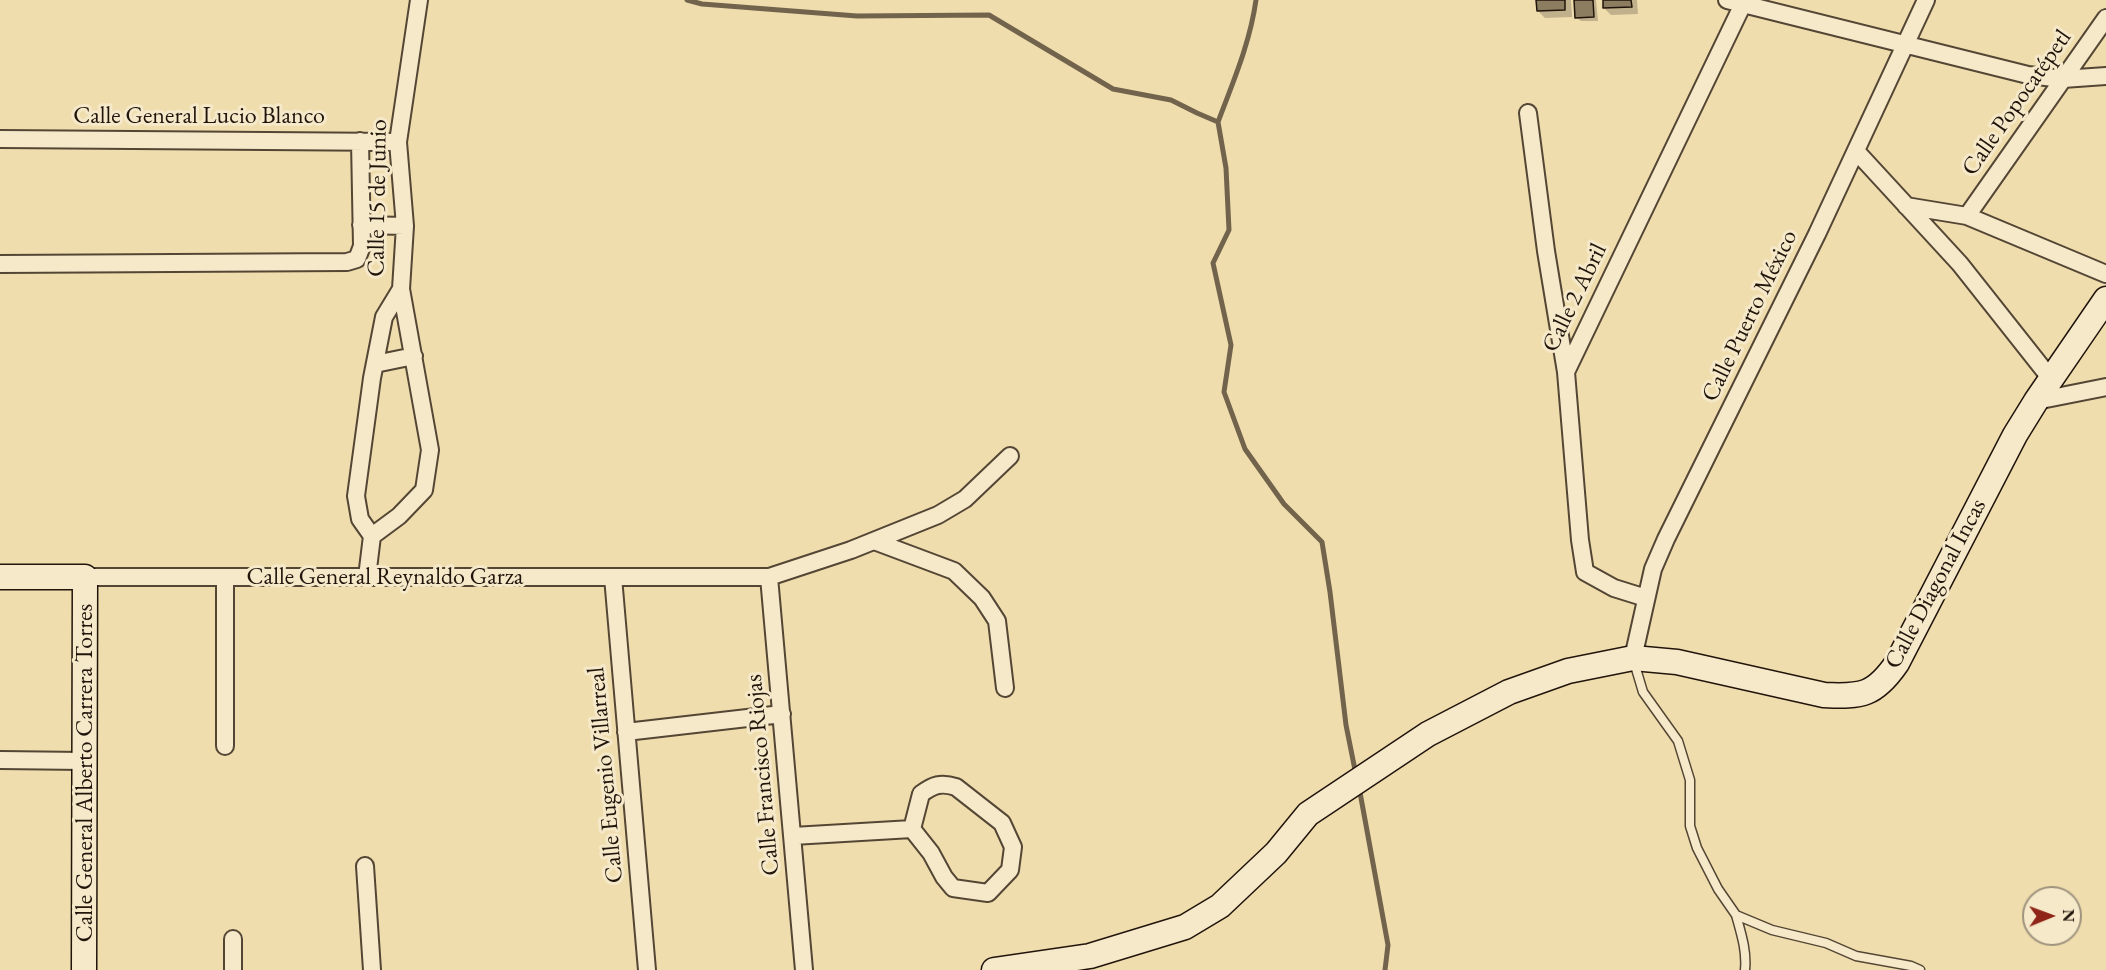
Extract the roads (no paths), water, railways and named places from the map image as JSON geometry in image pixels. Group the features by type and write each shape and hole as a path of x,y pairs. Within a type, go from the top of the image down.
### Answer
{"street":[{"name":"Calle 15 de Junio","path":"401,289 384,317 356,496 360,519 372,536 399,516 424,490 430,450 401,289 405,226 398,142 419,0"},
{"name":"Calle Puerto México","path":"1633,658 1653,569 1666,539 1817,234 1926,0"},
{"path":"1735,2 2028,75 2063,79 2106,76"},
{"name":"Calle 2 Abril","path":"1647,598 1614,588 1585,572 1580,540 1566,372 1735,2"},
{"name":"Calle Popocatépetl","path":"1967,216 2106,18"},
{"path":"1528,113 1546,251 1566,372"},
{"name":"Calle General Lucio Blanco","path":"0,139 398,142"},
{"name":"Calle 15 de Junio","path":"0,264 347,262 357,259 362,246 360,141"},
{"path":"1856,151 1960,264 2051,379"},
{"path":"1906,206 1967,216 2106,274"},
{"path":"361,225 405,226"},
{"name":"Calle Diagonal Incas","path":"994,970 1090,956 1185,927 1220,906 1276,853 1308,814 1428,734 1509,692 1568,671 1633,658 1677,662 1824,695 1862,694 1874,689 1886,680 1897,663 1987,487 2036,401 2106,299"},
{"path":"375,364 414,356"},
{"path":"2036,401 2106,387"},
{"name":"Calle General Reynaldo Garza","path":"0,577 769,577 874,541 938,515 965,499 1010,456"},
{"path":"367,577 372,536"},
{"path":"874,541 954,571 982,598 997,621 1005,688"},
{"name":"Calle General Alberto Carrera Torres","path":"84,970 85,577"},
{"path":"225,577 225,746"},
{"name":"Calle Eugenio Villarreal","path":"613,577 647,970"},
{"name":"Calle Francisco Riojas","path":"769,577 794,836 804,970"},
{"path":"626,732 782,714"},
{"path":"0,760 84,761"},
{"path":"936,784 956,787 1002,823 1013,847 1010,870 988,894 953,888 931,853 912,829 921,794 936,784"},
{"path":"794,836 912,829"},
{"path":"365,866 372,970"},
{"path":"233,939 233,970"}],"lane":[{"path":"1633,658 1643,692 1678,741 1690,780 1690,826 1697,848 1710,875 1736,915 1743,937 1745,970"},
{"path":"1736,915 1772,930 1826,943 1856,956 1911,966 1920,970"}],"waterway":[{"path":"687,0 702,4 857,16 989,15 1113,89 1171,100 1218,122 1226,168 1229,230 1213,263 1231,345 1224,392 1245,449 1284,504 1322,542 1346,725 1356,775"},
{"path":"1218,122 1245,47 1256,0"},
{"path":"1359,787 1388,945 1385,970"}]}
